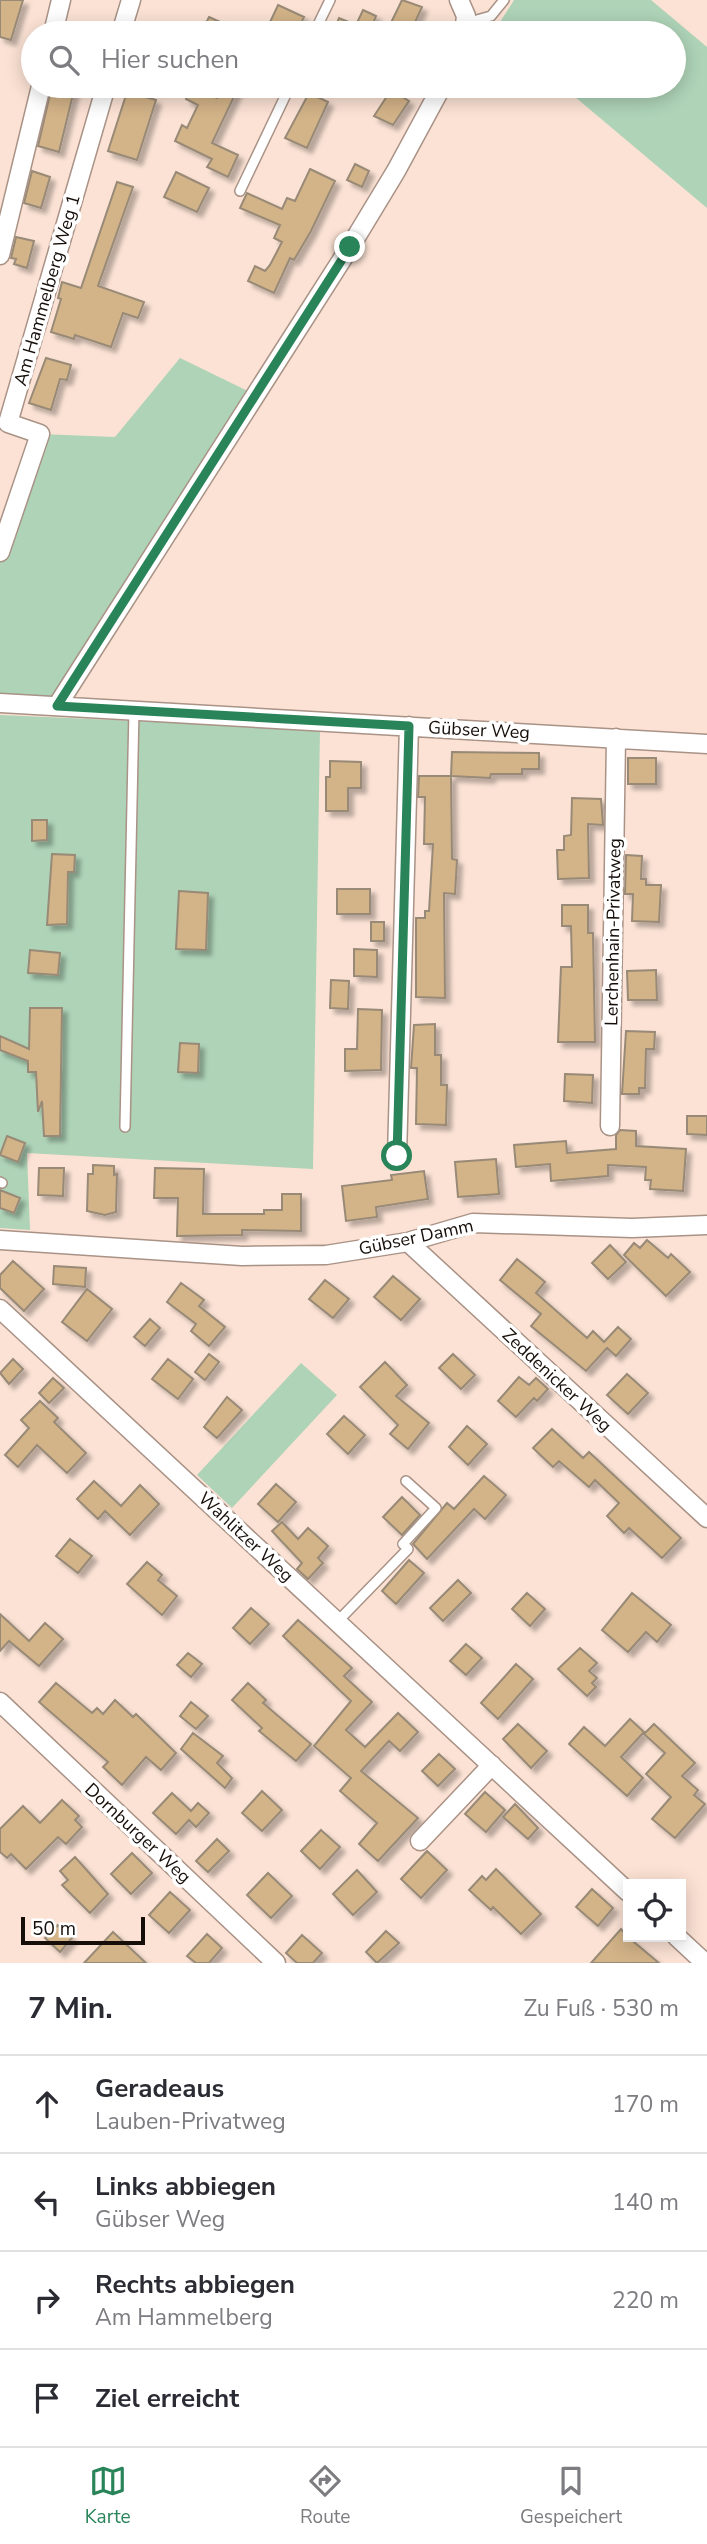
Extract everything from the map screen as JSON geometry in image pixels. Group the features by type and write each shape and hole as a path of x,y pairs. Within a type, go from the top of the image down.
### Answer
{"street":[{"path":"56,21 61,0"},
{"path":"125,21 131,0"},
{"path":"459,0 464,21"},
{"path":"0,255 38,98"},
{"name":"Am Hammelberg Weg 1","path":"0,552 40,434 8,423 103,98"},
{"path":"57,706 350,247 397,171 436,98"},
{"name":"Gübser Weg","path":"0,703 707,744"},
{"path":"397,1156 409,726"},
{"name":"Lerchenhain-Privatweg","path":"610,1126 616,738"},
{"name":"Gübser Damm","path":"0,1240 242,1256 326,1255 408,1242 473,1223 632,1228 707,1225"},
{"name":"Zeddenicker Weg","path":"408,1242 707,1518"},
{"name":"Wahlitzer Weg","path":"0,1309 623,1887"},
{"name":"Dornburger Weg","path":"0,1702 276,1963"},
{"path":"420,1841 492,1765"},
{"path":"682,1942 705,1963"}],"lane":[{"path":"320,21 330,0"},
{"path":"480,21 491,16 504,0"},
{"path":"240,191 284,98"},
{"path":"125,1127 134,710"},
{"path":"337,1622 408,1549 404,1544 436,1508 406,1480"}],"green space":[{"path":"514,0 651,0 676,21 501,21"},
{"path":"686,29 707,47 707,208 576,98 686,98"},
{"path":"180,358 256,395 57,706 0,703 0,552 40,434 115,437"},
{"path":"0,715 320,729 313,1169 27,1153 30,1230 0,1228"},
{"path":"301,1363 337,1395 232,1508 197,1475"}],"building":[{"path":"0,0 23,0 11,40 0,37"},
{"path":"402,0 422,7 416,21 392,21"},
{"path":"278,5 304,17 302,21 271,21"},
{"path":"363,10 376,16 374,21 358,21"},
{"path":"49,98 72,98 59,152 38,146"},
{"path":"125,98 156,100 137,160 108,151"},
{"path":"233,98 212,143 238,155 228,177 207,167 212,159 175,141 182,125 187,128 198,105 186,99"},
{"path":"306,98 320,98 328,102 307,148 285,138"},
{"path":"386,98 404,98 409,101 393,125 374,116"},
{"path":"355,164 369,171 362,187 347,180"},
{"path":"310,169 335,181 311,231 294,260 290,258 274,293 248,281 255,266 265,271 270,265 282,242 274,238 280,225 240,208 247,193 282,209 287,198 295,201"},
{"path":"32,171 50,177 41,208 24,203"},
{"path":"176,172 209,188 197,212 164,197"},
{"path":"117,182 133,187 98,286 144,302 138,318 123,313 111,347 75,335 74,339 51,332 61,299 58,298 62,282 81,288"},
{"path":"16,237 34,241 27,268 14,264 16,259 11,258"},
{"path":"46,358 71,365 67,380 60,379 51,410 29,403"},
{"path":"452,752 539,753 539,769 522,769 522,774 491,774 490,778 451,776"},
{"path":"628,758 656,758 656,784 628,784"},
{"path":"330,761 361,762 361,788 348,788 348,811 326,811 326,777 330,777"},
{"path":"419,776 451,776 452,859 457,860 455,894 444,893 445,998 416,997 416,918 425,918 425,911 429,911 433,844 424,844 425,797 418,797"},
{"path":"572,798 601,799 603,825 588,824 589,878 558,879 557,850 564,850 564,836 571,835"},
{"path":"32,820 47,820 47,840 32,841"},
{"path":"52,854 75,855 74,872 68,872 67,924 47,925"},
{"path":"626,855 642,856 641,879 646,879 646,885 661,885 659,922 632,921 633,894 625,894"},
{"path":"337,889 370,889 370,914 337,914"},
{"path":"179,891 208,893 206,950 176,949"},
{"path":"562,905 588,905 588,933 593,933 595,1042 558,1042 561,967 572,967 571,926 562,926"},
{"path":"371,922 384,922 384,941 371,941"},
{"path":"354,949 377,950 377,977 354,976"},
{"path":"30,950 60,953 58,975 28,973"},
{"path":"656,970 657,1000 628,1000 627,971"},
{"path":"331,980 349,981 348,1009 330,1008"},
{"path":"30,1008 62,1008 60,1136 44,1136 42,1101 38,1112 36,1072 28,1072 28,1061 0,1050 0,1036 29,1049"},
{"path":"358,1009 382,1010 381,1070 345,1071 345,1049 357,1049"},
{"path":"435,1024 435,1055 441,1055 441,1085 447,1085 446,1125 416,1124 417,1068 411,1068 414,1025"},
{"path":"626,1031 655,1032 654,1049 646,1049 645,1088 639,1088 639,1094 622,1094"},
{"path":"180,1043 199,1044 198,1073 178,1072"},
{"path":"565,1074 593,1075 592,1103 564,1101"},
{"path":"687,1116 707,1116 707,1135 687,1134"},
{"path":"620,1130 636,1131 636,1146 686,1149 683,1191 650,1189 651,1180 645,1180 646,1167 608,1165 608,1176 551,1181 550,1164 516,1167 514,1145 566,1141 567,1153 616,1149 616,1135"},
{"path":"7,1136 25,1143 18,1162 0,1155"},
{"path":"496,1159 499,1194 458,1197 455,1162"},
{"path":"93,1165 114,1166 114,1175 117,1174 116,1212 105,1215 87,1211 88,1174 93,1174"},
{"path":"39,1168 64,1168 63,1196 38,1195"},
{"path":"155,1168 204,1169 203,1214 264,1214 264,1210 282,1210 282,1194 301,1194 301,1231 242,1230 242,1235 177,1236 178,1198 154,1198"},
{"path":"424,1171 428,1199 376,1207 377,1217 346,1221 342,1186 392,1180 391,1175"},
{"path":"0,1190 20,1198 14,1213 0,1208"},
{"path":"647,1240 668,1258 671,1254 690,1272 666,1296 624,1255 634,1243 640,1248"},
{"path":"610,1245 626,1262 608,1279 592,1263"},
{"path":"517,1259 545,1282 536,1293 587,1338 593,1331 604,1342 618,1327 631,1339 616,1356 607,1348 586,1371 531,1326 541,1314 500,1280"},
{"path":"13,1261 44,1289 24,1311 0,1288 0,1275"},
{"path":"54,1266 86,1268 85,1287 53,1284"},
{"path":"393,1276 420,1299 401,1320 374,1297"},
{"path":"325,1280 349,1299 333,1318 309,1299"},
{"path":"181,1283 204,1300 199,1306 225,1327 209,1346 191,1331 196,1324 167,1302"},
{"path":"87,1289 112,1309 87,1341 62,1322"},
{"path":"150,1319 160,1328 145,1346 134,1337"},
{"path":"209,1354 219,1362 205,1380 195,1372"},
{"path":"453,1354 475,1375 461,1389 439,1368"},
{"path":"13,1359 23,1369 9,1384 0,1373"},
{"path":"168,1359 193,1379 178,1399 152,1379"},
{"path":"385,1362 407,1385 396,1396 429,1423 408,1449 390,1434 398,1425 360,1387"},
{"path":"627,1374 648,1393 628,1414 607,1395"},
{"path":"519,1377 529,1385 536,1378 548,1389 537,1401 534,1398 516,1417 498,1401"},
{"path":"53,1378 64,1388 49,1403 39,1393"},
{"path":"227,1397 242,1410 217,1438 204,1427"},
{"path":"40,1401 58,1418 54,1422 86,1453 67,1473 37,1445 18,1467 5,1455 29,1428 21,1420"},
{"path":"344,1416 365,1435 348,1454 327,1434"},
{"path":"467,1426 487,1444 468,1465 449,1447"},
{"path":"552,1429 583,1458 589,1452 681,1538 662,1558 629,1528 624,1533 607,1516 619,1503 595,1480 589,1487 559,1461 553,1467 533,1448"},
{"path":"484,1476 506,1495 485,1519 474,1509 427,1559 413,1544 447,1503 454,1509"},
{"path":"94,1481 121,1506 140,1485 159,1504 130,1535 105,1511 98,1519 77,1499"},
{"path":"276,1484 296,1502 278,1522 258,1504"},
{"path":"402,1497 420,1515 402,1535 383,1517"},
{"path":"282,1522 298,1539 308,1528 328,1546 318,1558 323,1563 308,1579 297,1569 302,1563 272,1531"},
{"path":"70,1539 92,1556 78,1573 56,1556"},
{"path":"409,1560 424,1573 396,1604 382,1591"},
{"path":"147,1562 162,1575 158,1580 177,1596 162,1615 127,1584"},
{"path":"458,1580 471,1593 443,1621 430,1608"},
{"path":"527,1593 545,1609 530,1626 512,1609"},
{"path":"632,1593 671,1625 657,1642 646,1632 628,1652 602,1630"},
{"path":"251,1608 269,1624 250,1644 233,1628"},
{"path":"0,1614 29,1641 45,1623 63,1639 39,1666 9,1641 0,1651"},
{"path":"298,1620 352,1668 344,1676 372,1702 346,1730 365,1747 398,1713 418,1732 400,1751 389,1741 361,1771 418,1818 378,1861 359,1844 377,1823 340,1791 351,1778 314,1746 351,1701 283,1636"},
{"path":"466,1644 482,1658 466,1675 450,1661"},
{"path":"580,1648 597,1663 589,1671 597,1678 592,1683 596,1687 587,1696 558,1669"},
{"path":"188,1653 202,1664 191,1677 177,1665"},
{"path":"516,1664 533,1679 498,1719 481,1703"},
{"path":"56,1683 92,1713 97,1708 103,1714 115,1700 133,1717 136,1714 176,1753 161,1770 146,1757 122,1785 103,1767 108,1762 39,1702"},
{"path":"248,1683 266,1700 263,1703 311,1744 296,1761 259,1731 262,1728 232,1700"},
{"path":"191,1702 208,1716 196,1729 180,1716"},
{"path":"630,1719 644,1732 621,1757 643,1778 627,1796 569,1744 584,1727 605,1746"},
{"path":"518,1724 547,1751 531,1768 503,1739"},
{"path":"654,1724 695,1763 682,1776 698,1790 694,1795 705,1804 675,1838 652,1819 671,1797 646,1774 665,1753 644,1734"},
{"path":"193,1733 223,1756 217,1763 232,1778 225,1788 181,1749"},
{"path":"439,1754 455,1769 438,1786 422,1771"},
{"path":"262,1791 282,1810 262,1831 242,1813"},
{"path":"485,1792 505,1810 486,1832 465,1814"},
{"path":"172,1793 191,1811 198,1803 209,1813 196,1827 189,1820 176,1834 153,1813"},
{"path":"62,1800 79,1816 75,1820 82,1827 66,1844 58,1837 26,1869 11,1854 7,1858 0,1852 0,1829 23,1806 40,1823"},
{"path":"515,1804 538,1828 528,1839 503,1817"},
{"path":"321,1830 340,1847 320,1869 301,1851"},
{"path":"217,1839 229,1851 208,1872 196,1861"},
{"path":"427,1851 447,1870 421,1898 401,1879"},
{"path":"132,1853 152,1873 131,1894 111,1874"},
{"path":"75,1857 108,1894 90,1913 62,1885 68,1880 60,1871"},
{"path":"496,1869 541,1914 521,1934 493,1907 491,1910 469,1890 482,1876 486,1880"},
{"path":"357,1870 377,1892 353,1915 333,1894"},
{"path":"268,1873 292,1896 271,1918 247,1895"},
{"path":"592,1889 613,1908 598,1926 576,1907"},
{"path":"170,1892 190,1910 169,1933 149,1915"},
{"path":"58,1925 72,1938 60,1952 45,1938"},
{"path":"621,1929 623,1942 634,1942 659,1963 591,1963"},
{"path":"386,1931 399,1943 377,1963 366,1952"},
{"path":"113,1932 146,1963 84,1963"},
{"path":"207,1934 222,1948 209,1963 196,1963 187,1956"},
{"path":"302,1935 322,1953 313,1963 297,1963 286,1953"}],"route":[{"path":"350,247 57,706 409,726 397,1156"}]}
